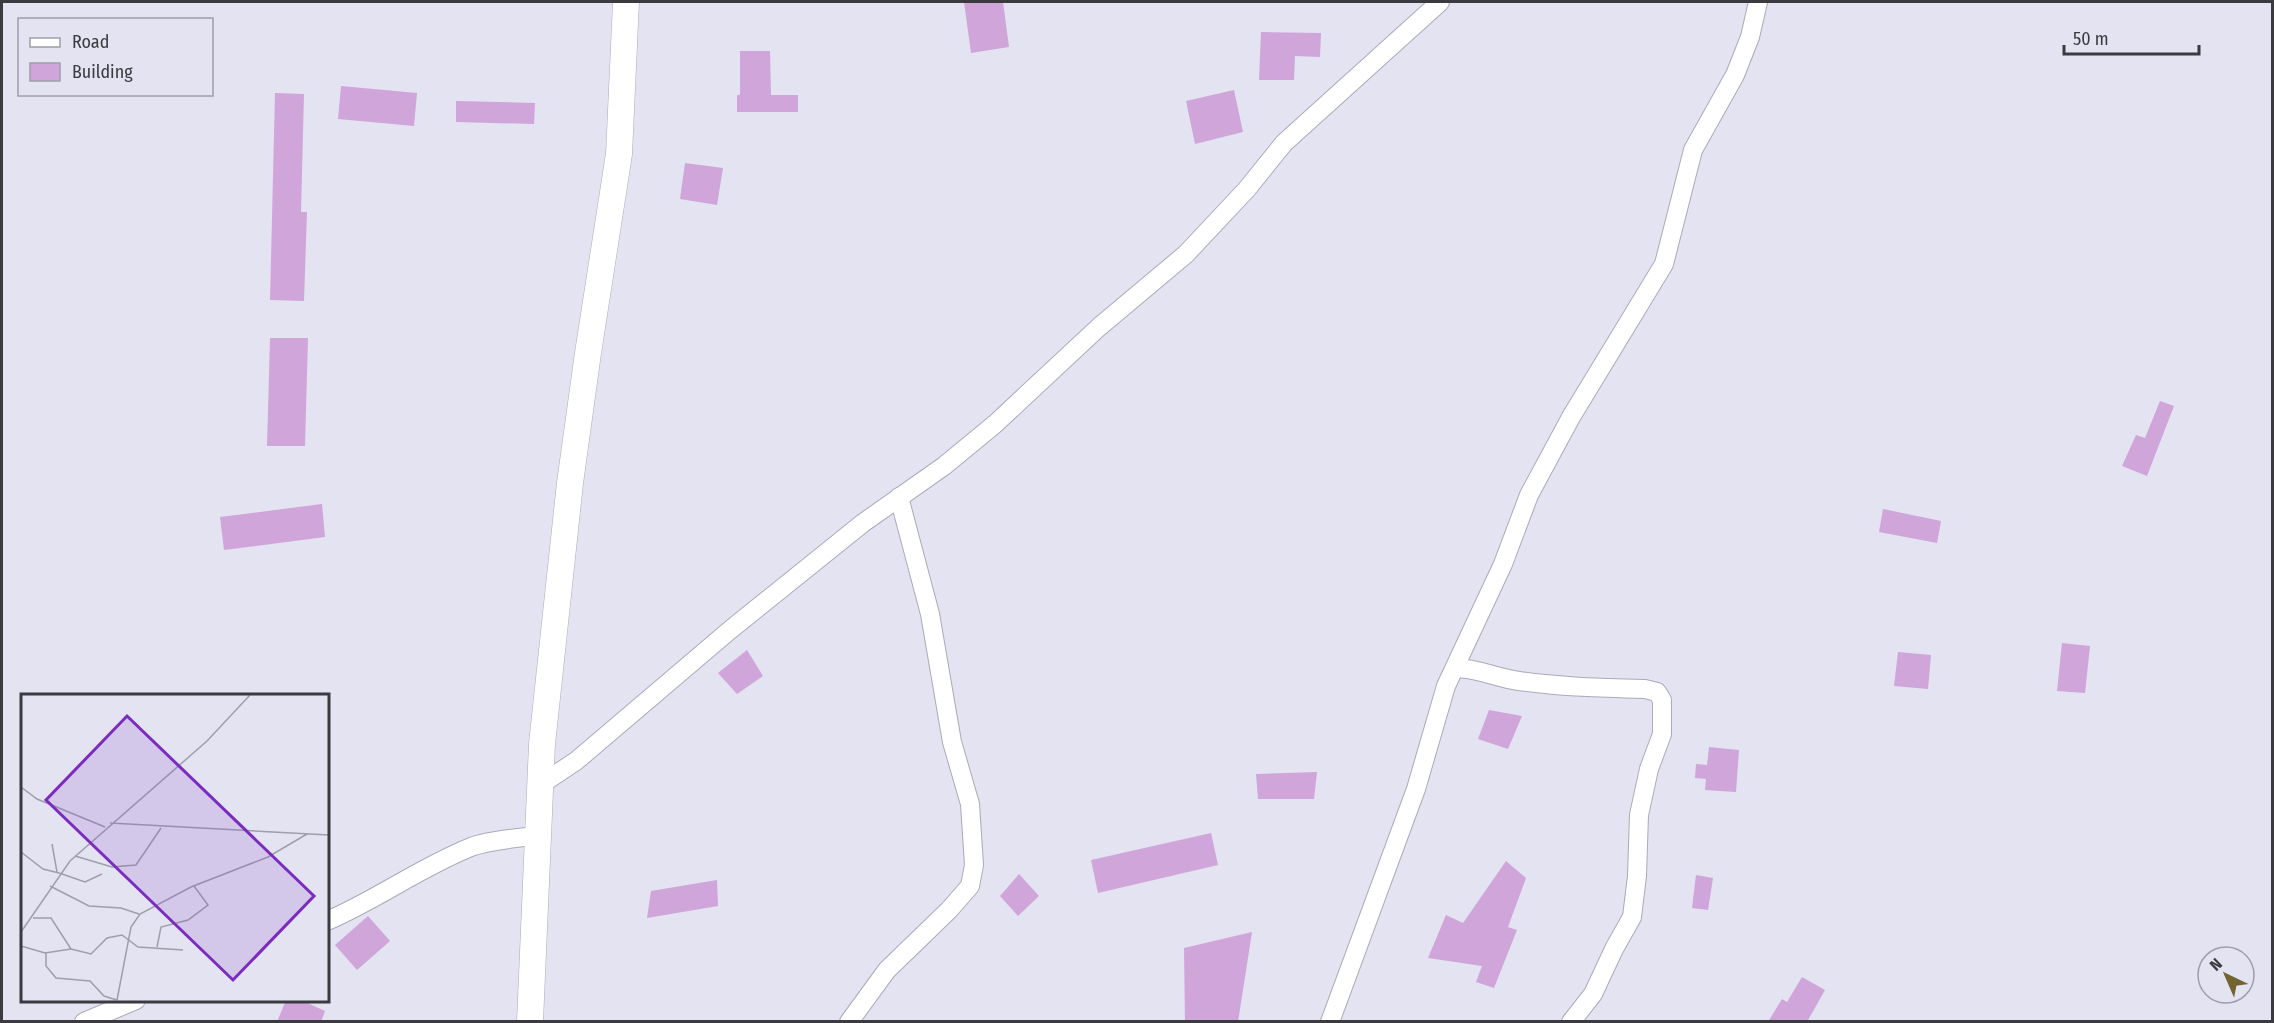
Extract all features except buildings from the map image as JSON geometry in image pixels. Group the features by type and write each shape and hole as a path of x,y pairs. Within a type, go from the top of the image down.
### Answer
{"street":[{"path":"530,1022 542,744 570,483 619,154 626,2"},
{"path":"540,785 576,761 730,630 863,523 944,466 995,424 1100,327 1185,254 1247,189 1284,143 1440,2"},
{"path":"1330,1022 1416,789 1446,686 1503,564 1529,495 1571,417 1664,264 1693,150 1735,75 1750,37 1758,2"},
{"path":"849,1022 888,970 950,910 970,886 974,865 970,804 952,742 930,614 899,497"},
{"path":"1455,668 1472,668 1509,680 1563,687 1645,689 1657,692 1662,700 1662,734 1649,769 1640,815 1632,917 1593,994 1571,1022"},
{"path":"328,921 372,901 413,876 472,847 539,835"},
{"path":"84,1022 131,1002"}]}
